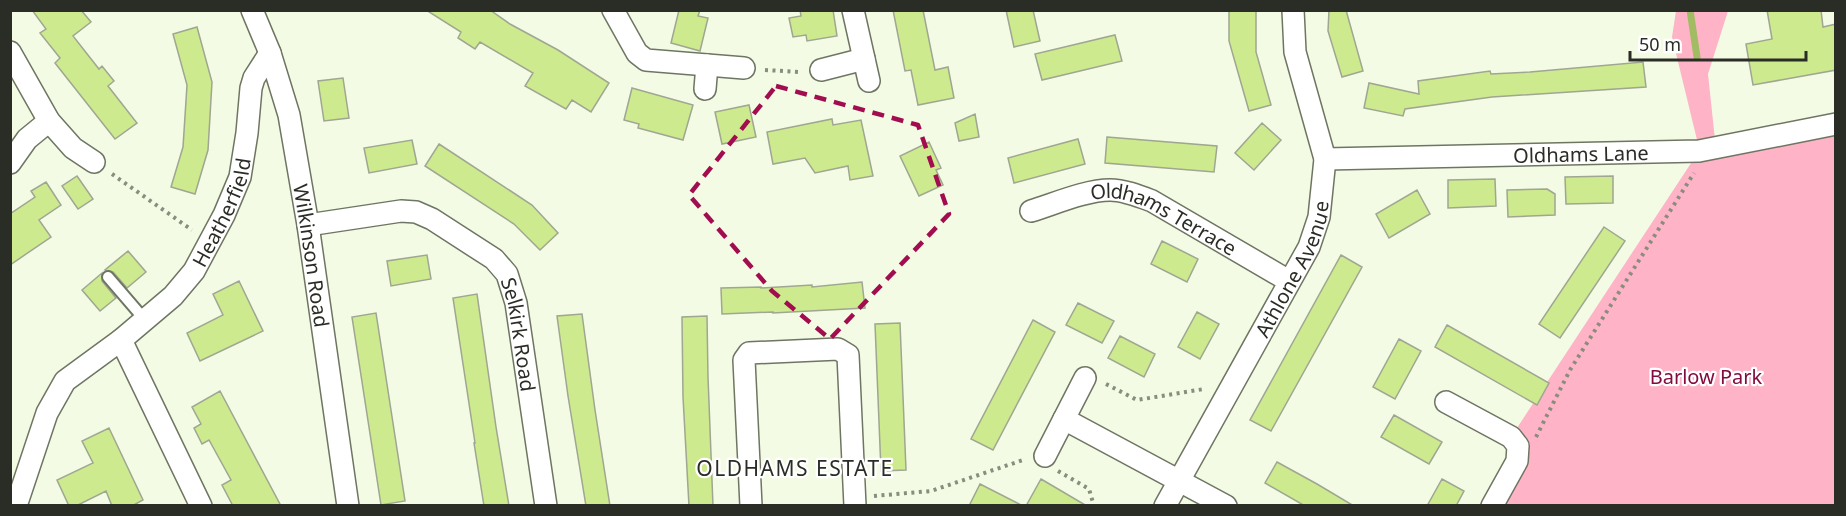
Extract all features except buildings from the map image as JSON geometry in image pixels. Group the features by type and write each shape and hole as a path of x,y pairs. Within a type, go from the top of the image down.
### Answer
{"street":[{"name":"Wilkinson Road","path":"252,10 270,53 289,115 308,225 348,506"},
{"path":"613,10 637,53 646,60 744,68"},
{"path":"853,10 870,81"},
{"name":"Athlone Avenue","path":"1165,506 1309,247 1319,217 1325,159 1295,52 1293,10"},
{"path":"10,52 50,121 73,148 94,162"},
{"name":"Heatherfield","path":"18,500 47,413 65,381 145,320 173,296 194,271 240,177 251,87 270,53"},
{"path":"820,70 864,59"},
{"path":"705,88 707,65"},
{"path":"10,164 27,139 50,121"},
{"name":"Oldhams Lane","path":"1325,159 1704,150 1836,124"},
{"name":"Oldhams Terrace","path":"1031,211 1095,192 1111,190 1131,194 1152,201 1289,281"},
{"name":"Selkirk Road","path":"308,225 401,211 416,212 432,219 494,260 507,274 516,303 546,506"},
{"path":"121,340 201,506"},
{"path":"752,506 744,360 749,353 838,349 848,355 855,501"},
{"path":"1043,459 1085,378"},
{"path":"1446,402 1511,437 1518,447 1517,461 1492,506"},
{"path":"1064,419 1226,506"}],"lane":[{"path":"108,277 145,320"}],"path":[{"path":"744,68 811,72 820,70"},
{"path":"1518,447 1534,442 1570,370 1697,167 1704,150"},
{"path":"94,162 210,242"},
{"path":"1085,378 1088,374 1137,400 1232,384"},
{"path":"855,501 931,492 1032,457 1043,459 1089,489 1094,506"}],"highlighted area":[{"path":"776,86 918,125 949,214 830,339 772,291 689,195"}],"green space":[{"path":"1676,11 1728,11 1708,74 1715,140 1698,144 1672,37"},
{"name":"Barlow Park","path":"1835,124 1835,505 1492,506 1517,461 1511,437 1699,151"}],"waterway":[{"path":"1690,10 1697,57"}],"district":[{"name":"OLDHAMS ESTATE","path":"795,468"}]}
